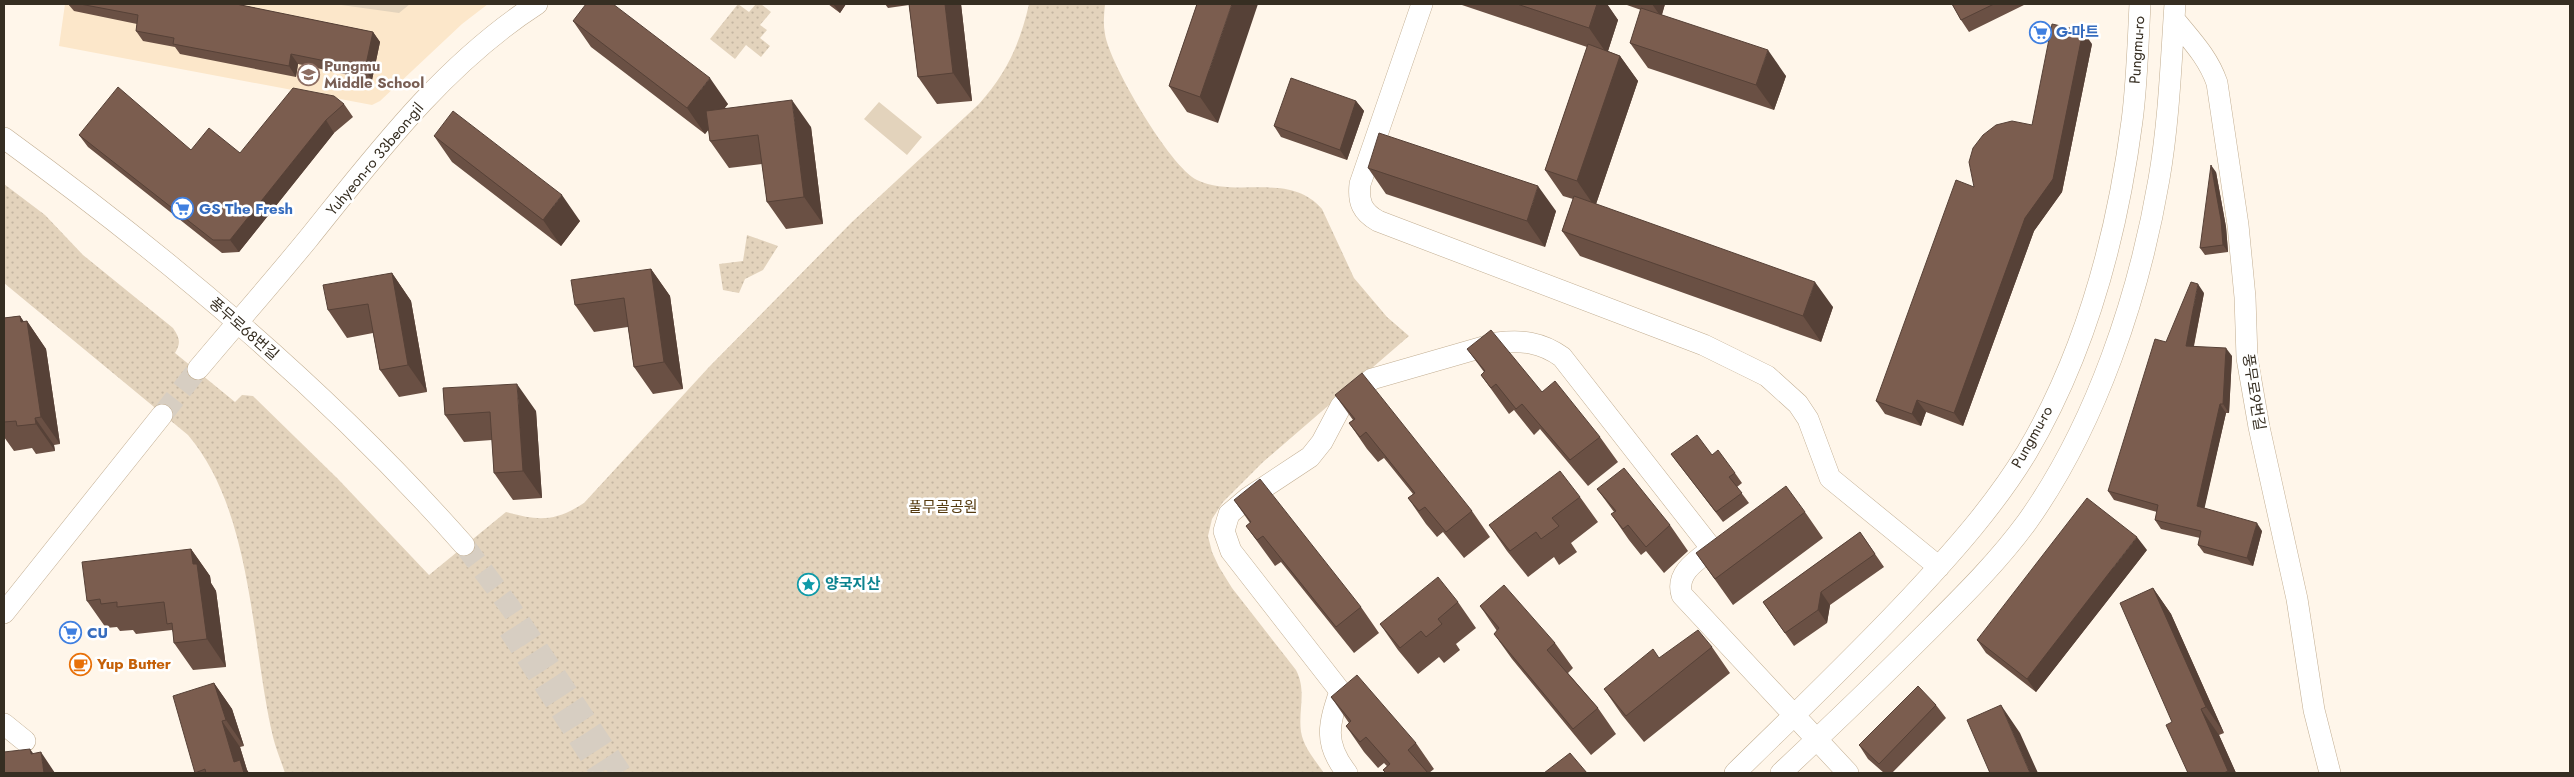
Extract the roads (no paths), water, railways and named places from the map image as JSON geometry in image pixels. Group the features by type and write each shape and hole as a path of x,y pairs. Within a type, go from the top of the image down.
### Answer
{"street":[{"name":"Yuhyeon-ro 33beon-gil","path":"194,367 233,327 381,148 447,75 476,47 537,4"},
{"path":"1422,4 1360,184 1361,206 1368,215 1378,221 1711,348 1767,376 1798,404 1808,419 1830,478 1939,567"},
{"name":"Pungmu-ro","path":"1735,773 1870,640 1939,567 1993,502 2026,452 2062,380 2084,328 2103,267 2124,170 2132,119 2140,4"},
{"path":"1781,773 1958,601 1999,557 2043,498 2071,447 2095,396 2115,345 2132,295 2149,232 2164,143 2174,12"},
{"name":"풍무로9번길","path":"2174,12 2211,67 2217,83 2238,225 2245,297 2247,358 2259,427 2296,599 2314,710 2330,773"},
{"name":"풍무로68번길","path":"4,138 73,188 233,327 458,549"},
{"name":"풍무로68번길","path":"4,152 233,327"},
{"path":"1347,773 1330,744 1332,716 1340,690 1231,551 1224,531 1225,523 1236,506 1310,457 1322,442 1341,406 1372,379 1450,356 1514,341 1542,345 1562,358 1712,549 1687,570 1681,579 1682,595 1848,773"},
{"path":"4,595 158,412 4,613"},
{"path":"4,724 25,741"}],"tunnel":[{"path":"162,415 198,369"},
{"path":"464,545 510,607 621,773"},
{"path":"509,630 601,773"}],"place":[{"name":"G-마트","path":"2040,32"},
{"name":"Pungmu Middle School","path":"308,75"},
{"name":"GS The Fresh","path":"183,209"},
{"name":"양국지산","path":"809,584"},
{"name":"CU","path":"71,633"},
{"name":"Yup Butter","path":"81,664"}],"park label":[{"name":"풀무골공원","path":"943,507"}]}
